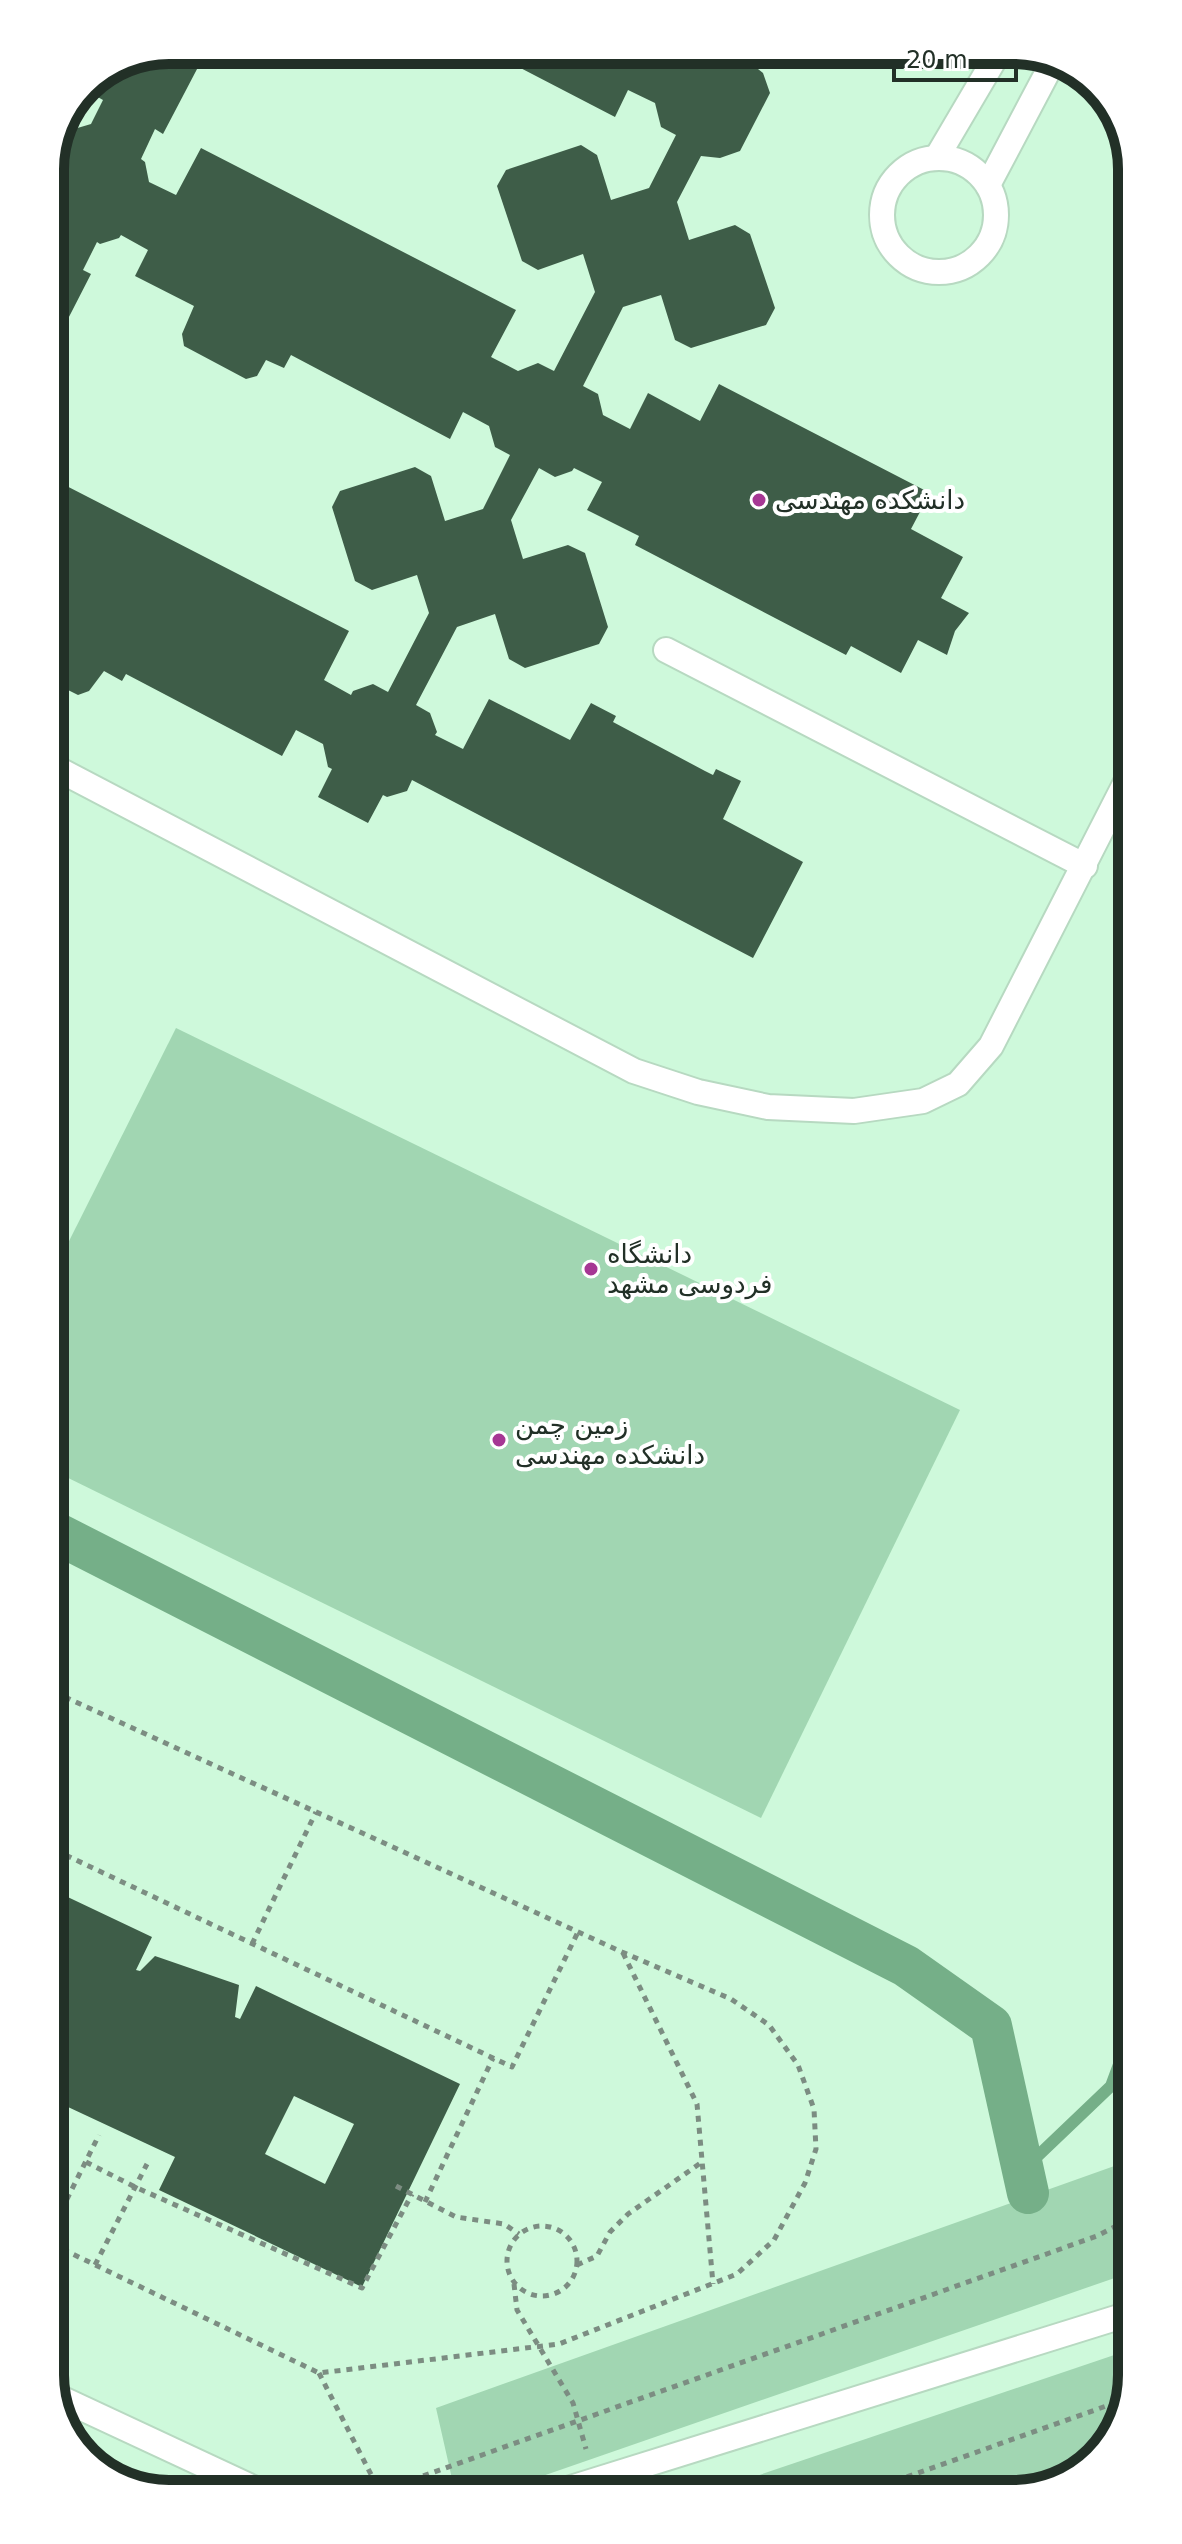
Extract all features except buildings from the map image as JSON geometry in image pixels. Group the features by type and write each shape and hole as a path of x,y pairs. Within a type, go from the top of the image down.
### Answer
{"lane":[{"path":"937,157 992,64"},
{"path":"988,185 1048,71"},
{"path":"937,157 957,161 975,170 988,185 996,204 996,224 990,243 977,259 960,270 940,273 921,270 903,261 889,246 882,227 882,207 888,187 900,172 917,161 937,157"},
{"path":"666,650 1085,866"},
{"path":"64,772 634,1071 698,1092 768,1107 854,1111 923,1101 958,1084 991,1046 1118,798"},
{"path":"594,2480 1118,2317"},
{"path":"68,2402 236,2480"}],"path":[{"path":"64,1697 731,1999 769,2025 798,2065 814,2109 816,2149 805,2183 774,2240 737,2274 559,2344 319,2373 64,2250"},
{"path":"252,1944 316,1812"},
{"path":"64,1854 512,2067 578,1932"},
{"path":"622,1952 697,2104 713,2284"},
{"path":"425,2202 493,2058"},
{"path":"64,2205 99,2135"},
{"path":"86,2162 362,2288 412,2194"},
{"path":"577,2265 597,2256 610,2232 628,2214 702,2162"},
{"path":"95,2265 147,2164"},
{"path":"396,2186 456,2217 504,2224 519,2234"},
{"path":"413,2480 1097,2236 1118,2225"},
{"path":"545,2226 559,2230 569,2239 576,2252 577,2265 564,2290 551,2296 537,2297 524,2293 514,2283 507,2271 506,2257 510,2244 519,2234 532,2227 545,2226"},
{"path":"514,2283 517,2310 573,2403 594,2480"},
{"path":"319,2373 373,2480"},
{"path":"898,2480 1113,2403"}],"shaded area":[{"name":"دانشگاه فردوسی مشهد","path":"1019,64 1046,70 1077,86 1096,105 1112,136 1118,169 1118,2375 1112,2408 1096,2439 1071,2462 1046,2474 1013,2480 163,2480 136,2474 105,2458 82,2433 70,2408 64,2375 64,163 75,123 86,105 111,82 149,66"},
{"name":"زمین چمن دانشکده مهندسی","path":"176,1028 960,1410 761,1818 64,1476 64,1251"},
{"path":"1118,2165 1118,2277 531,2480 452,2480 436,2408"},
{"path":"1118,2354 1116,2395 1107,2421 1087,2449 1071,2462 1046,2474 1013,2480 745,2480"}],"waterway":[{"path":"64,1537 906,1966 991,2026 1028,2193"},
{"path":"1023,2170 1111,2086 1118,2067"}],"place":[{"name":"دانشکده مهندسی","path":"759,500"},
{"name":"دانشگاه فردوسی مشهد","path":"591,1269"},
{"name":"زمین چمن دانشکده مهندسی","path":"499,1440"}]}
